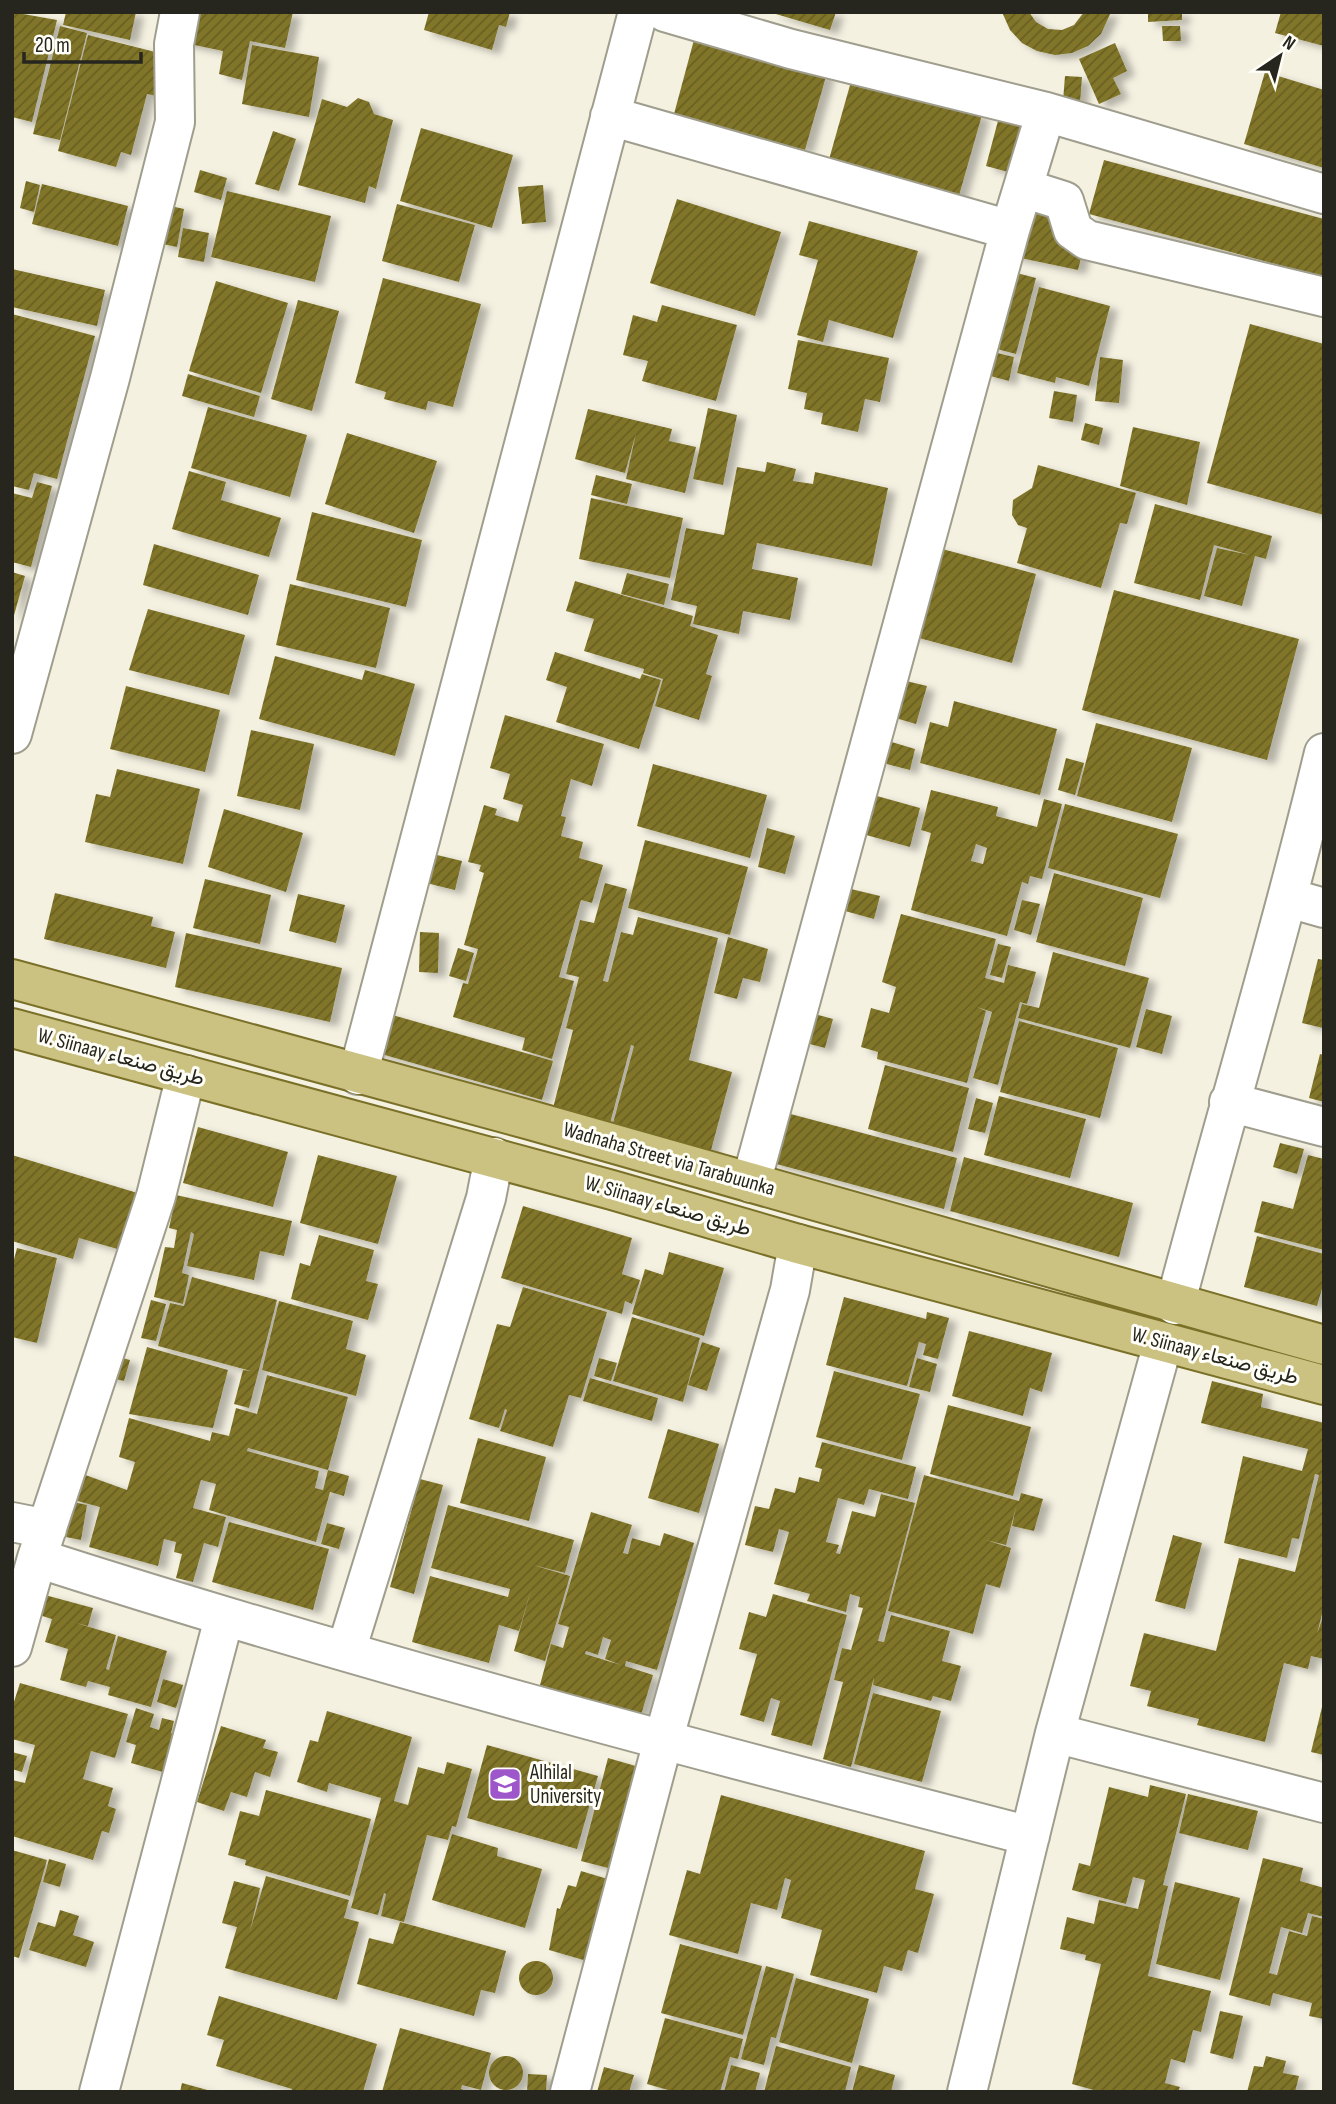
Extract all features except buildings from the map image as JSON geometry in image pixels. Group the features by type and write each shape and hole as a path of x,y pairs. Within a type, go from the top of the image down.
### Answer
{"main road":[{"name":"Wadnaha Street via Tarabuunka","path":"12,979 197,1027 1324,1345"},
{"name":"W. Siinaay طريق صنعاء","path":"12,1028 1324,1385"}],"street":[{"path":"12,734 110,378 174,122 174,44 180,12"},
{"path":"358,1074 638,12"},
{"path":"665,12 791,49 1046,112 1324,194"},
{"path":"751,1183 1010,230 1046,112"},
{"path":"610,116 1010,230"},
{"path":"1023,188 1064,201 1073,230 1087,240 1324,297"},
{"path":"1175,1305 1229,1102 1306,903 1324,753"},
{"path":"12,1647 32,1536 156,1196 186,1075"},
{"path":"1229,1102 1324,1127"},
{"path":"346,1651 486,1198 494,1157"},
{"path":"570,2092 663,1741 790,1290 798,1244"},
{"path":"967,2092 1055,1733 1163,1343"},
{"path":"32,1536 224,1618 663,1741 1030,1836"},
{"path":"99,2092 224,1618"},
{"path":"1055,1733 1324,1803"}],"place":[{"name":"Alhilal University","path":"505,1784"}]}
